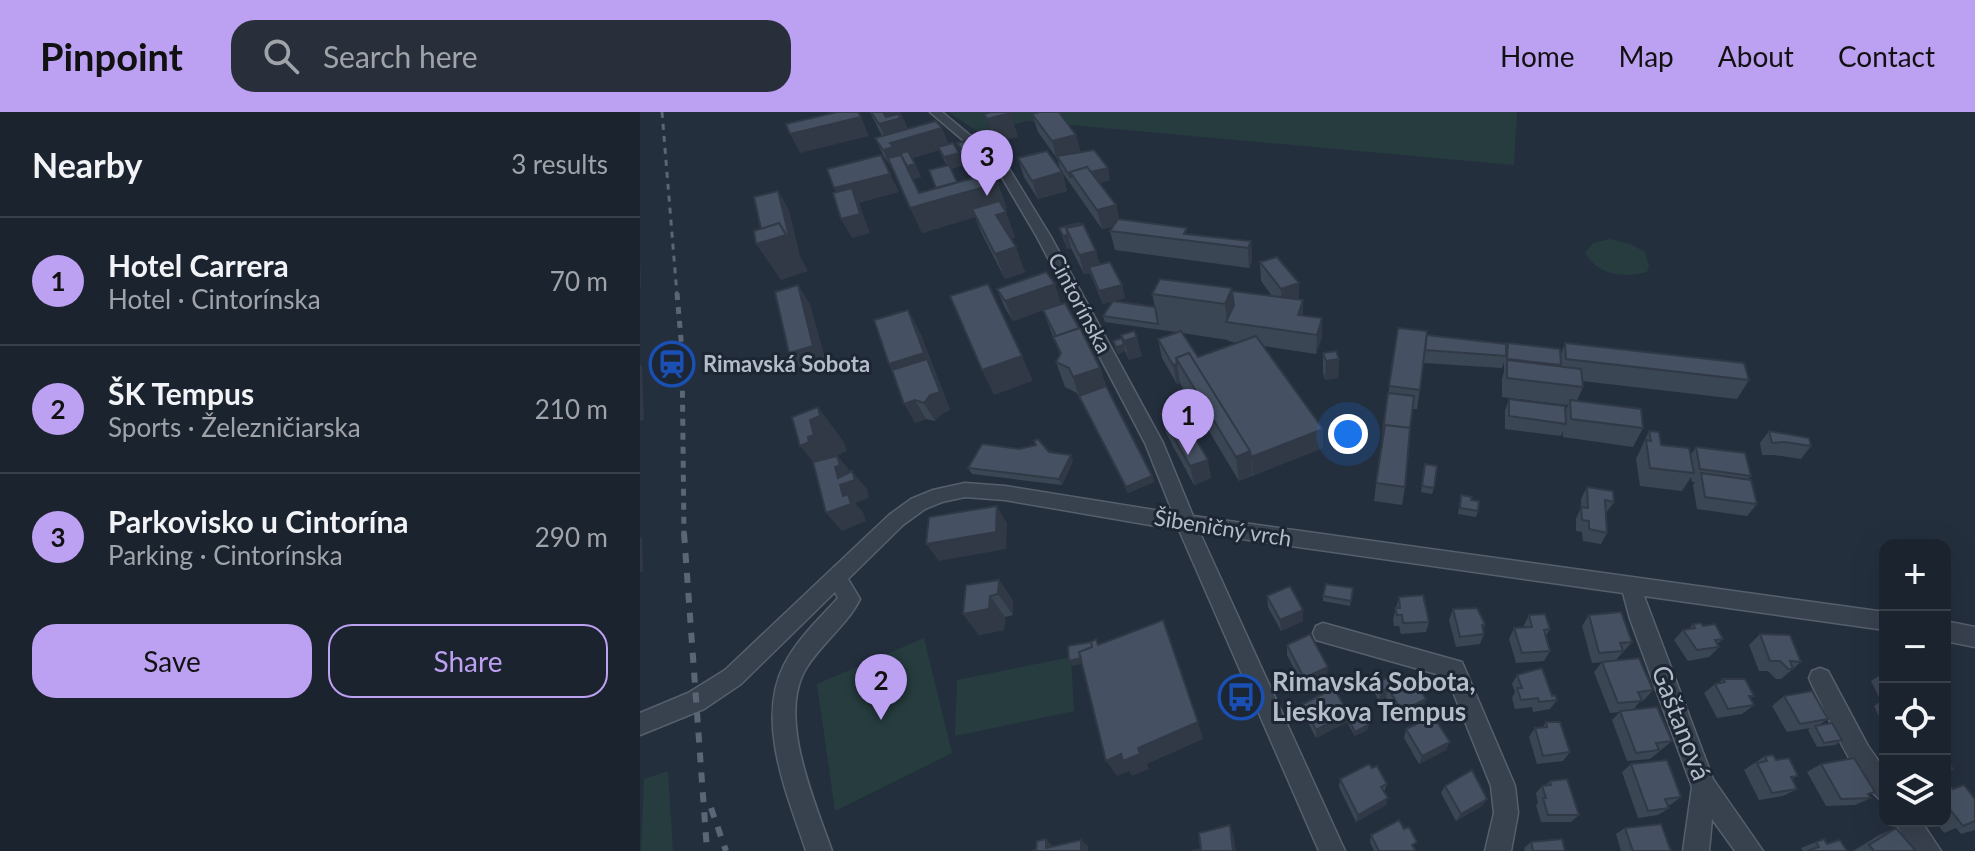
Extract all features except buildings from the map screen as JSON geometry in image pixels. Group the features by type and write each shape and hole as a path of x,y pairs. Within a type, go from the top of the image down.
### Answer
{"street":[{"name":"Cintorínska","path":"935,112 986,152 1014,185 1154,443 1186,523 1332,851"},
{"name":"Šibeničný vrch","path":"640,724 696,701 733,677 896,520 918,504 939,495 965,490 1005,493 1186,523 1879,620"},
{"path":"819,851 791,765 788,682 799,661 850,599 837,578"},
{"name":"Gaštanová","path":"1631,586 1640,619 1704,787 1750,851"},
{"path":"1951,632 1975,637"},
{"path":"1323,633 1454,669 1503,786 1506,813 1498,851"},
{"path":"1820,678 1860,754 1879,781"},
{"path":"1696,851 1704,787"},
{"path":"1910,827 1928,851"}],"green space":[{"path":"948,112 1517,112 1514,165 1027,121 980,133"},
{"path":"1610,239 1645,252 1649,266 1647,272 1621,275 1597,267 1585,253 1593,243"},
{"path":"924,638 952,753 835,811 817,684"},
{"path":"1071,657 1074,711 955,736 957,680"},
{"path":"668,771 673,851 641,851 644,779"}],"railway":[{"path":"662,112 677,295"},
{"path":"677,293 682,351 684,535"},
{"path":"684,533 707,851"},
{"path":"711,808 726,851"}],"place":[{"name":"Parkovisko u Cintorína","path":"987,196"},
{"name":"Rimavská Sobota","path":"672,364"},
{"name":"Hotel Carrera","path":"1188,455"},
{"name":"Rimavská Sobota, Lieskova Tempus","path":"1241,697"},
{"name":"ŠK Tempus","path":"881,720"}]}
